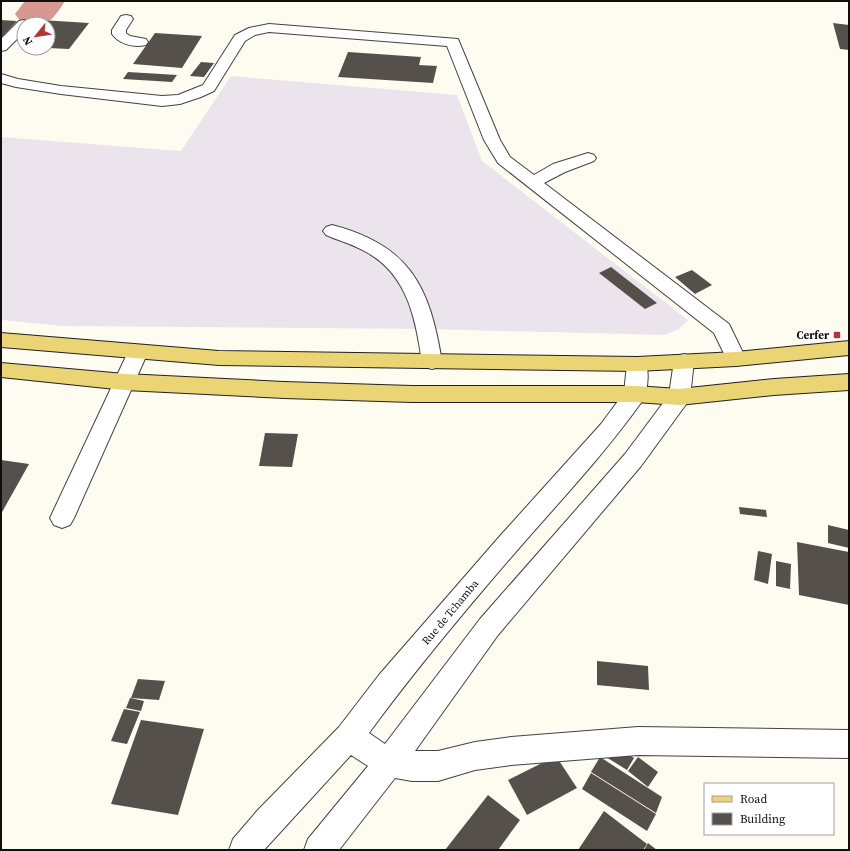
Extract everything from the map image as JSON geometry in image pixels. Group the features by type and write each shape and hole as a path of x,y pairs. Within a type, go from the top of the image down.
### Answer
{"main road":[{"path":"1,340 219,358 637,364 736,359 849,348"},
{"path":"1,370 124,382 284,390 412,394 634,394 679,397 774,387 849,382"}],"street":[{"path":"126,19 119,30 119,34 126,40 142,42"},
{"path":"1,78 16,83 61,90 162,101 180,99 209,88 240,38 247,33 257,30 269,28 453,42 492,140 504,160 722,329 736,359"},
{"path":"1,47 16,32"},
{"path":"532,183 559,168 588,158"},
{"path":"332,232 375,250 400,268 414,290 424,316 432,362"},
{"path":"62,518 138,352"},
{"path":"319,850 389,763 489,626 633,460 679,397 684,361"},
{"name":"Rue de Tchamba","path":"244,850 268,822 349,737 389,684 509,543 609,430 634,394 637,364"},
{"path":"349,737 389,763 412,766 438,766 475,756 511,751 638,741 849,744"}],"shaded area":[{"path":"231,76 457,95 482,161 688,320 679,329 665,335 425,329 62,326 1,320 1,137 181,151"}],"building":[{"path":"1,20 16,21 16,22 1,38"},
{"path":"56,21 89,23 69,49 56,48"},
{"path":"833,23 849,25 849,50 840,49"},
{"path":"155,33 202,36 182,68 133,64"},
{"path":"348,52 421,57 419,65 437,66 433,83 338,77"},
{"path":"201,62 214,63 204,77 190,76"},
{"path":"128,72 177,75 172,82 123,79"},
{"path":"611,267 657,303 645,309 599,273"},
{"path":"692,270 712,285 695,294 675,277"},
{"path":"265,433 298,434 292,467 259,466"},
{"path":"1,460 29,464 1,514"},
{"path":"739,507 766,510 767,517 740,514"},
{"path":"828,525 849,530 849,548 828,543"},
{"path":"797,542 849,552 849,605 799,595"},
{"path":"758,551 772,554 768,584 754,580"},
{"path":"776,561 791,564 790,589 776,586"},
{"path":"597,661 648,666 649,690 597,685"},
{"path":"138,679 165,681 159,700 131,698"},
{"path":"130,698 144,701 141,711 126,708"},
{"path":"124,709 140,712 127,744 111,741"},
{"path":"141,720 204,729 178,815 111,804"},
{"path":"613,745 634,758 627,770 606,757"},
{"path":"556,756 577,788 527,815 508,780"},
{"path":"600,757 662,797 656,813 591,772"},
{"path":"638,757 658,772 648,787 628,771"},
{"path":"591,773 656,814 647,831 582,789"},
{"path":"488,795 520,820 498,850 445,850"},
{"path":"604,811 647,844 643,850 578,850"},
{"path":"648,843 657,850 644,850"}],"taxiway":[{"path":"35,14 46,1"}],"place":[{"name":"Cerfer","path":"837,335"}]}
